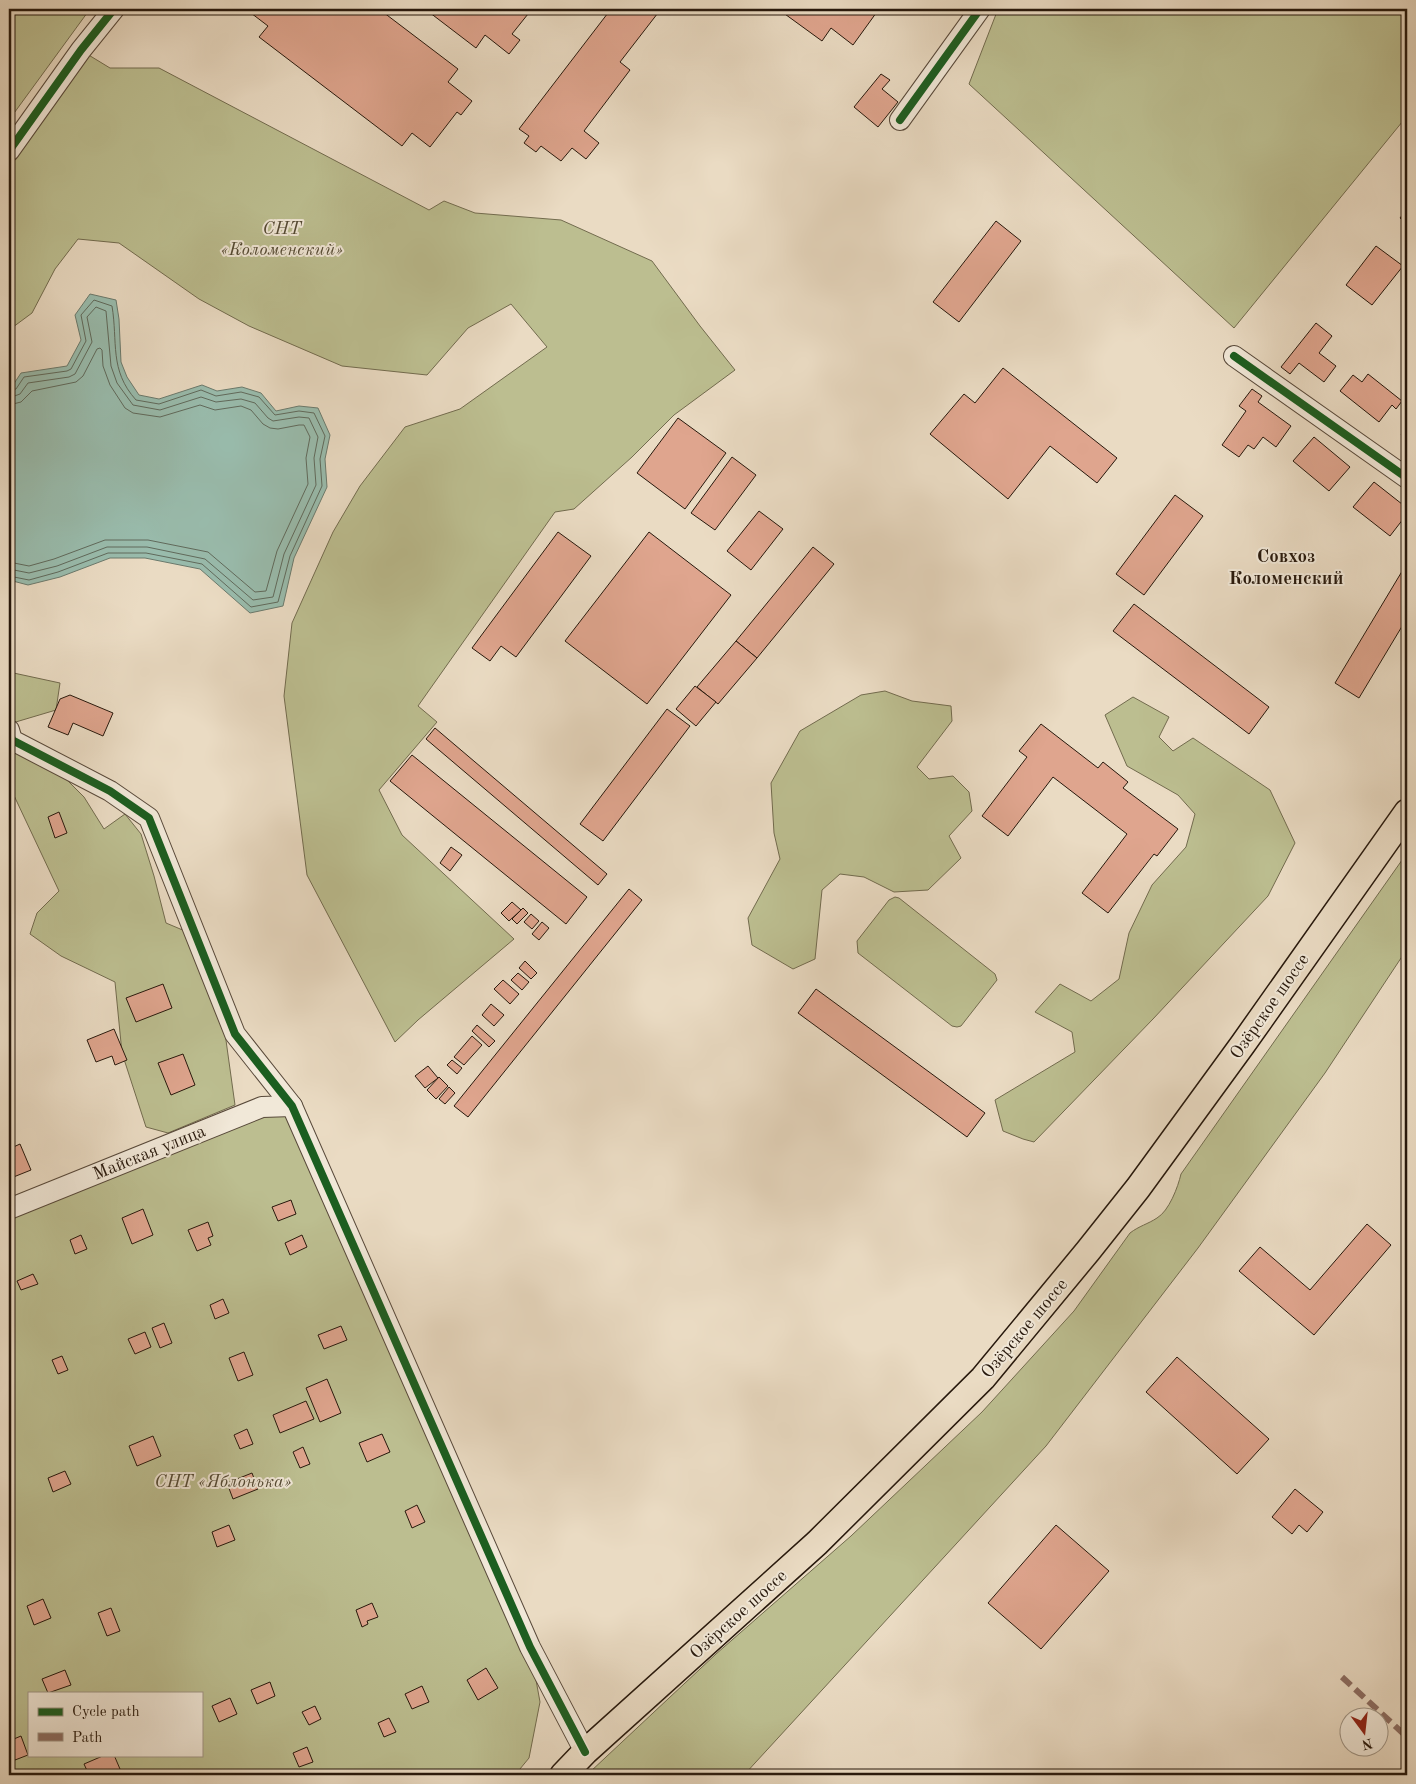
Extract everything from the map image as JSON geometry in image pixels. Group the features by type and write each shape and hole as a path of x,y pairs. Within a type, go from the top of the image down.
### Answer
{"main road":[{"name":"Озёрское шоссе","path":"563,1775 817,1543 983,1378 1138,1188 1407,812"}],"street":[{"path":"9,150 81,50 114,9"},
{"path":"900,120 980,9"},
{"path":"1234,356 1407,478"},
{"path":"9,730 12,740 110,791 149,818 235,1034 292,1106 530,1647 586,1752"},
{"name":"Майская улица","path":"9,1209 262,1107 292,1106"}],"green space":[{"path":"9,9 90,9 9,120"},
{"path":"998,9 1407,9 1407,116 1234,328 969,84"},
{"name":"СНТ «Коломенский»","path":"87,54 110,68 159,68 429,210 444,201 475,213 561,220 652,261 735,370 674,415 632,457 574,509 555,512 418,706 437,722 379,790 402,835 514,939 418,1020 395,1042 307,875 284,696 292,623 333,532 360,486 405,427 460,409 547,347 511,304 468,328 427,375 342,366 249,326 199,299 119,243 78,239 55,269 32,313 9,330 9,164"},
{"path":"9,672 60,683 56,710 9,724"},
{"path":"885,691 912,701 951,706 952,721 917,767 929,779 953,776 969,792 972,811 949,836 961,858 928,890 894,892 864,877 840,874 822,890 815,959 793,969 752,945 748,918 780,859 774,833 771,783 800,731 861,695"},
{"path":"1133,697 1169,717 1159,737 1173,751 1193,738 1270,790 1295,843 1268,896 1034,1142 1003,1131 995,1100 1075,1052 1072,1032 1035,1012 1060,984 1091,1001 1119,979 1129,933 1152,885 1186,847 1195,814 1178,795 1127,766 1105,715"},
{"path":"9,745 61,774 84,797 104,829 125,814 141,834 166,923 185,931 224,1026 235,1105 168,1133 146,1127 122,1053 115,982 61,956 30,934 37,913 59,891 9,785"},
{"path":"1407,853 1407,949 1325,1073 1198,1248 1046,1446 744,1775 588,1775 716,1654 851,1536 982,1412 1074,1311 1130,1233 1161,1215 1172,1198 1181,1174"},
{"path":"895,897 899,898 995,974 997,980 961,1026 952,1026 858,953 857,941 889,900"},
{"name":"СНТ «Яблонька»","path":"292,1106 530,1647 540,1702 529,1758 515,1775 9,1775 9,1209"}],"water":[{"path":"90,294 116,300 121,362 127,377 139,395 159,399 202,385 217,391 242,387 261,393 276,411 299,406 318,408 330,435 325,459 327,487 294,558 283,606 250,613 200,569 145,558 110,558 60,577 28,585 9,580 9,388 21,373 67,366 81,340 75,315"}],"building":[{"path":"248,9 379,9 458,69 448,82 472,101 461,115 457,112 430,147 412,133 402,146 259,37 268,26"},
{"path":"425,9 532,9 512,34 520,40 509,54 485,35 476,48"},
{"path":"611,9 661,9 620,62 630,70 584,131 599,143 586,159 572,148 561,161 541,146 536,152 524,143 529,136 519,129"},
{"path":"778,9 879,9 853,45 831,28 822,41"},
{"path":"881,74 890,80 882,89 898,102 878,127 854,107"},
{"path":"1407,209 1407,224 1400,218"},
{"path":"996,221 1021,241 959,322 933,302"},
{"path":"1376,246 1403,266 1372,305 1346,285"},
{"path":"1316,323 1332,336 1319,353 1336,366 1324,382 1299,363 1290,374 1281,367"},
{"path":"1003,368 1117,458 1097,483 1050,446 1008,499 930,434 964,394 975,403"},
{"path":"1368,374 1402,401 1396,409 1392,405 1379,422 1340,391 1353,375 1362,382"},
{"path":"1252,389 1262,396 1258,402 1291,426 1276,447 1263,437 1254,449 1248,445 1239,457 1222,445 1246,411 1239,406"},
{"path":"678,418 726,453 685,509 637,473"},
{"path":"1407,427 1407,441 1401,435"},
{"path":"1314,437 1350,467 1329,491 1293,461"},
{"path":"732,457 756,475 715,530 691,513"},
{"path":"1374,482 1407,508 1407,514 1390,536 1353,507"},
{"path":"1175,495 1203,516 1144,595 1116,574"},
{"path":"759,511 783,529 751,570 727,551"},
{"path":"558,532 591,556 516,657 501,646 490,661 472,648"},
{"path":"649,532 731,595 647,704 565,641"},
{"path":"813,547 834,564 757,658 736,641"},
{"path":"1407,563 1407,618 1359,698 1335,683"},
{"path":"1134,604 1269,707 1249,734 1113,631"},
{"path":"736,641 757,658 718,704 697,687"},
{"path":"695,686 716,702 696,726 676,709"},
{"path":"70,695 113,713 103,736 73,723 68,735 48,727 60,699"},
{"path":"667,709 690,726 603,841 580,824"},
{"path":"1041,724 1098,768 1103,762 1128,782 1123,788 1178,829 1157,856 1154,854 1108,913 1082,893 1127,834 1053,777 1008,836 982,816 1027,757 1019,751"},
{"path":"435,728 607,874 598,885 426,739"},
{"path":"412,755 587,897 566,924 390,781"},
{"path":"59,812 67,833 55,838 48,817"},
{"path":"451,847 462,855 450,871 440,863"},
{"path":"629,889 642,900 468,1117 454,1106"},
{"path":"512,902 521,910 509,921 501,913"},
{"path":"523,908 528,913 517,924 512,919"},
{"path":"531,914 539,921 532,929 524,922"},
{"path":"542,922 549,928 539,940 532,934"},
{"path":"525,961 537,973 531,979 519,968"},
{"path":"518,973 529,982 522,990 511,980"},
{"path":"503,980 519,994 510,1004 494,989"},
{"path":"163,984 172,1008 136,1022 126,998"},
{"path":"816,989 985,1113 967,1137 798,1013"},
{"path":"491,1004 504,1015 494,1026 482,1015"},
{"path":"477,1025 495,1041 489,1047 472,1031"},
{"path":"114,1029 127,1060 115,1065 112,1056 96,1062 87,1040"},
{"path":"472,1036 482,1045 464,1065 454,1057"},
{"path":"183,1054 195,1085 171,1095 158,1063"},
{"path":"452,1060 462,1068 457,1074 447,1065"},
{"path":"428,1066 438,1078 425,1088 415,1076"},
{"path":"439,1077 448,1086 436,1099 427,1090"},
{"path":"449,1087 455,1093 445,1104 439,1099"},
{"path":"20,1144 31,1170 11,1178 9,1173 9,1149"},
{"path":"291,1200 296,1214 278,1221 272,1207"},
{"path":"143,1209 153,1235 132,1244 122,1218"},
{"path":"208,1222 213,1236 208,1238 211,1245 197,1251 188,1230"},
{"path":"1367,1224 1391,1245 1314,1335 1239,1271 1260,1247 1310,1290"},
{"path":"81,1235 87,1249 75,1254 70,1240"},
{"path":"302,1235 307,1247 290,1255 285,1243"},
{"path":"33,1274 38,1284 21,1290 17,1281"},
{"path":"223,1299 229,1313 215,1319 210,1305"},
{"path":"164,1323 172,1343 160,1348 152,1328"},
{"path":"341,1326 347,1340 324,1349 318,1335"},
{"path":"145,1332 151,1347 135,1354 128,1339"},
{"path":"244,1352 253,1375 238,1381 229,1358"},
{"path":"62,1356 68,1370 58,1374 52,1360"},
{"path":"1177,1357 1269,1439 1237,1474 1146,1392"},
{"path":"327,1379 341,1413 320,1422 306,1388"},
{"path":"306,1401 314,1419 280,1433 273,1415"},
{"path":"247,1429 253,1444 240,1449 234,1435"},
{"path":"382,1434 390,1452 367,1462 359,1443"},
{"path":"153,1436 161,1456 137,1466 129,1446"},
{"path":"303,1447 310,1464 300,1468 293,1452"},
{"path":"65,1471 71,1484 53,1492 48,1478"},
{"path":"252,1473 258,1489 233,1499 227,1483"},
{"path":"1295,1489 1323,1512 1307,1532 1299,1525 1292,1534 1272,1517"},
{"path":"417,1505 425,1522 412,1528 405,1511"},
{"path":"229,1525 235,1540 217,1547 212,1532"},
{"path":"1056,1525 1109,1571 1041,1649 988,1603"},
{"path":"43,1599 51,1618 34,1625 27,1606"},
{"path":"372,1603 378,1617 367,1621 368,1624 362,1627 356,1610"},
{"path":"111,1608 120,1631 107,1636 98,1613"},
{"path":"486,1668 498,1688 478,1700 467,1680"},
{"path":"65,1670 71,1685 48,1692 42,1679"},
{"path":"270,1682 275,1696 257,1704 251,1690"},
{"path":"422,1686 429,1702 412,1709 405,1694"},
{"path":"230,1698 237,1714 219,1722 212,1706"},
{"path":"315,1706 321,1719 309,1725 302,1712"},
{"path":"389,1718 396,1732 384,1737 378,1723"},
{"path":"21,1736 28,1755 15,1760 9,1741"},
{"path":"307,1747 313,1762 299,1767 293,1753"},
{"path":"103,1756 114,1756 120,1769 103,1775 89,1775 84,1764"}],"marked path":[{"path":"1342,1677 1407,1737"}],"cycle path":[{"path":"9,151 81,50 114,9"},
{"path":"900,120 980,9"},
{"path":"1234,356 1407,478"},
{"path":"9,730 12,740 110,791 149,818 235,1034 292,1106 530,1647 585,1752"}],"district":[{"name":"Совхоз Коломенский","path":"1286,566"}]}
